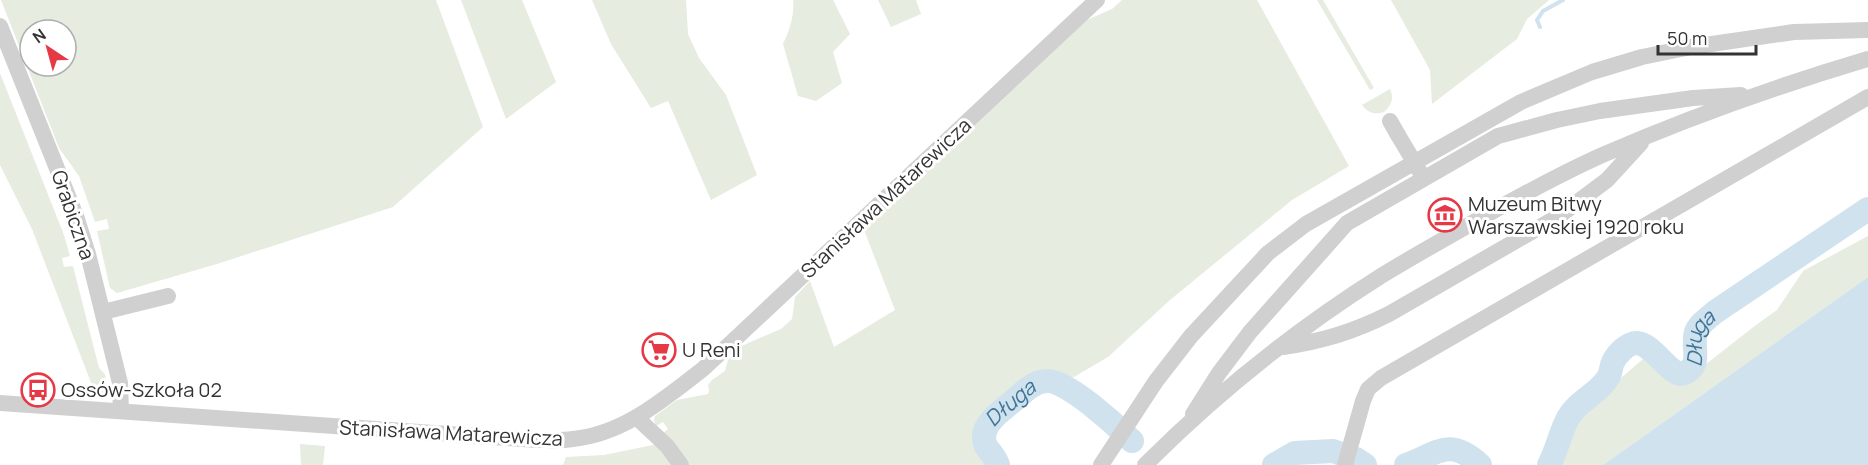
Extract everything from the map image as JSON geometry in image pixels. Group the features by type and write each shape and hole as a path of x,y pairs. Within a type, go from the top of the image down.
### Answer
{"street":[{"name":"Stanisława Matarewicza","path":"0,403 545,440 573,440 592,436 653,407 703,369 1097,0"},
{"name":"Grabiczna","path":"0,26 76,216 120,383 120,411"},
{"path":"1105,459 1132,415 1191,336 1268,254 1306,224 1521,102 1592,72 1642,57 1701,45 1794,32 1868,30"},
{"path":"1145,465 1185,427 1280,348 1382,275 1494,211 1598,157 1647,137 1760,94 1868,59"},
{"path":"1185,427 1203,396 1250,332 1347,223 1422,175 1498,136 1557,120 1650,103 1760,94"},
{"path":"1345,465 1363,400 1368,389 1381,378 1868,97"},
{"path":"1394,128 1422,175"},
{"path":"1280,348 1336,337 1367,325 1528,234 1559,216 1606,180 1647,137"},
{"path":"103,312 168,296"},
{"path":"636,417 667,446 681,465"}],"shaded area":[{"path":"1,0 436,0 483,127 393,207 217,264 117,293 110,288 97,231 109,229 107,219 95,222 79,176 59,148 32,78 78,78 78,18 18,18 18,43"},
{"path":"461,0 522,0 556,82 506,119"},
{"path":"592,0 686,0 688,34 699,58 726,95 757,175 711,200 668,101 651,108 611,44"},
{"path":"793,0 833,0 850,34 833,52 842,83 816,101 798,96 783,44 791,23"},
{"path":"878,0 916,0 921,14 891,27"},
{"path":"1122,0 1257,0 1349,166 1292,200 1170,300 1108,357 1067,381 1054,374 1043,374 1024,382 1003,397 986,412 977,432 978,443 990,465 687,465 661,435 668,429 663,422 656,426 655,416 677,400 708,394 708,385 725,371 728,360 735,350 781,329 792,319 795,297 810,281 834,347 895,310 864,230 1087,20 1112,9"},
{"path":"1317,0 1323,0 1374,88 1370,90"},
{"path":"1391,0 1549,0 1527,19 1517,39 1432,104 1430,70"},
{"path":"0,73 64,235 70,256 62,258 64,267 73,266 99,368 105,374 107,386 104,393 95,393 32,229 0,165"},
{"path":"1390,89 1392,101 1384,112 1372,113 1362,105"},
{"path":"1868,236 1868,277 1603,465 1559,465 1578,415 1643,359 1655,364 1665,378 1678,386 1777,310 1803,271"},
{"path":"300,444 325,446 323,465 301,465"},
{"path":"658,444 676,465 563,465 566,457 604,455"}],"water":[{"path":"1868,277 1868,465 1603,465"}],"waterway":[{"path":"1540,27 1537,20 1543,11 1563,0"},
{"name":"Długa","path":"1549,465 1568,418 1605,382 1613,362 1623,350 1633,343 1643,345 1674,371 1680,374 1685,373 1694,365 1696,332 1704,321 1868,209"},
{"name":"Długa","path":"998,465 984,439 987,426 996,415 1024,392 1032,386 1047,381 1067,388 1079,396 1132,441"},
{"name":"Długa","path":"1406,465 1451,449 1460,451 1480,465"},
{"name":"Długa","path":"1274,465 1295,453 1333,451 1356,459 1365,465"}],"place":[{"name":"Muzeum Bitwy Warszawskiej 1920 roku","path":"1445,215"},
{"name":"U Reni","path":"659,350"},
{"name":"Ossów-Szkoła 02","path":"38,390"}]}
